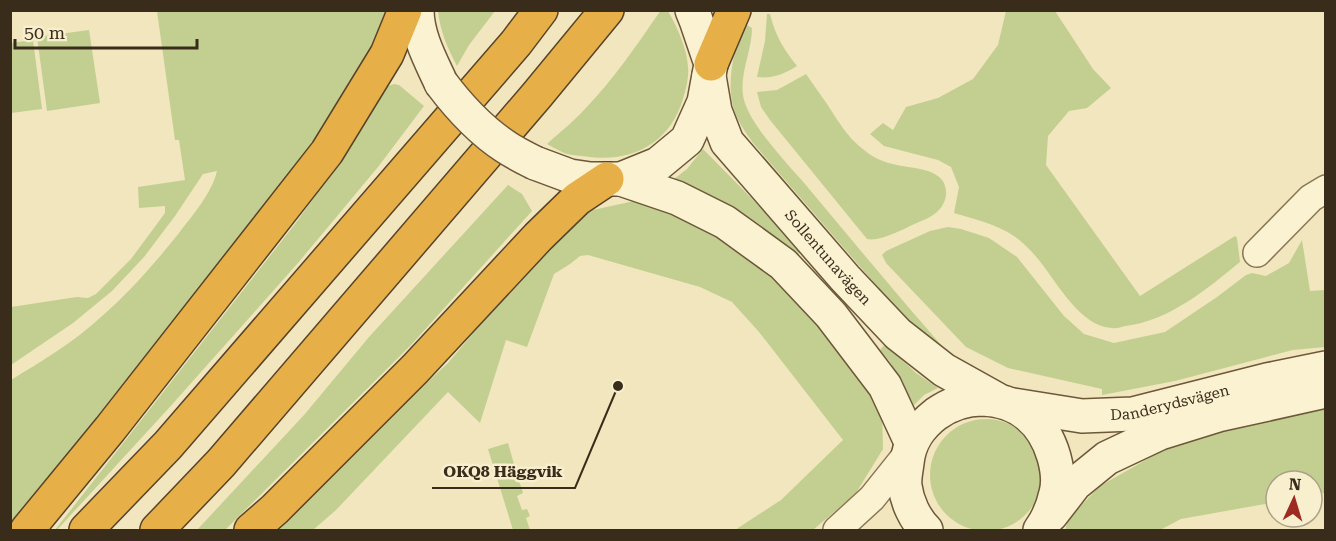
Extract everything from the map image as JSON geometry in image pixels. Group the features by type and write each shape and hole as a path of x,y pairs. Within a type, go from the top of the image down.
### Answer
{"highway":[{"path":"27,531 327,153 387,54 405,10"},
{"path":"86,531 168,445 516,43 541,10"},
{"path":"157,531 229,454 607,10"},
{"path":"710,70 734,10"},
{"path":"251,531 415,369 538,237 578,199 614,179"}],"main road":[{"path":"417,10 417,20 428,55 441,83 479,126 505,146 535,163 570,176 614,179 677,198 725,222 783,264 831,315 885,386 910,448"},
{"name":"Sollentunavägen","path":"692,10 710,70 715,111 727,142 845,278 898,334 944,370 1004,402"},
{"path":"614,179 658,164 687,140 704,102 710,70"},
{"name":"Danderydsvägen","path":"1004,402 1082,416 1133,414 1267,380 1326,368"},
{"name":"Danderydsvägen","path":"1044,524 1075,484 1107,458 1160,433 1218,415 1326,391"},
{"path":"926,531 911,508 904,485 910,448 925,422 946,406 970,399 1004,402 1034,420 1050,442 1056,467 1057,491 1044,524"}],"street":[{"path":"1257,253 1311,198 1326,189"},
{"path":"837,531 872,498 910,448"}],"green space":[{"path":"661,10 668,11 675,24 684,45 688,67 688,79 683,99 668,129 644,148 615,157 599,158 568,154 547,144 605,87"},
{"path":"157,11 393,11 349,101 21,530 11,530 11,380 80,335 122,298 161,255 195,212 211,188 217,171 203,174 144,257 112,291 73,323 11,365 11,307 77,297 88,298 96,294 131,259 165,213 165,206 139,208 138,187 185,180 179,140 175,140"},
{"path":"438,11 495,11 469,45 457,66 445,40"},
{"path":"1006,11 1055,11 1093,69 1111,88 1087,108 1069,111 1048,136 1046,165 1140,296 1235,236 1240,262 1187,302 1157,318 1117,328 1101,326 1077,309 1032,252 1014,236 992,225 954,213 959,187 951,167 938,160 884,146 870,134 883,123 893,130 906,107 938,98 973,79 998,45"},
{"path":"767,14 770,14 780,42 797,66 778,75 757,77 765,41"},
{"path":"745,24 752,28 743,91 744,100 754,121 780,155 941,345 923,336 907,321 753,143 742,126 733,104 731,81 740,25"},
{"path":"89,30 100,103 47,111 37,37"},
{"path":"33,40 42,109 11,113 11,43"},
{"path":"806,74 844,129 868,153 888,163 929,171 942,179 946,195 943,205 937,212 893,234 867,239 761,107 757,92 777,90"},
{"path":"394,84 399,85 424,106 378,167 298,263 168,409 55,530 295,224 339,163 380,93"},
{"path":"703,149 801,252 796,257 752,223 669,183 687,169"},
{"path":"508,185 522,194 532,211 411,345 225,530 197,530 304,415 369,337"},
{"path":"639,200 682,216 749,256 809,308 882,409 883,449 856,493 813,530 735,530 781,500 843,440 759,332 732,302 700,287 588,255 580,256 554,274 527,347 506,340 480,423 448,392 336,510 313,530 268,530 448,363 543,250 579,213"},
{"path":"948,227 989,238 1017,257 1064,316 1084,334 1114,343 1165,332 1246,275 1252,273 1266,276 1289,263 1302,240 1310,291 1325,290 1325,347 1293,350 1175,381 1102,395 1102,389 1008,368 966,347 886,263 882,255 930,231"},
{"path":"885,344 916,373 938,388 924,395 914,405 890,362 880,350"},
{"path":"1325,407 1325,493 1324,469 1264,469 1264,504 1181,519 1160,530 1065,530 1069,518 1100,486 1179,441"},
{"path":"986,419 1007,423 1025,436 1038,454 1042,475 1038,496 1025,514 1007,527 986,531 965,527 947,514 934,496 930,475 934,454 947,436 965,423"},
{"path":"508,443 514,464 508,466 511,475 517,474 523,493 517,496 522,510 527,509 530,516 526,518 530,530 513,530 488,449"}],"place":[{"name":"OKQ8 Häggvik","path":"618,386"}]}
